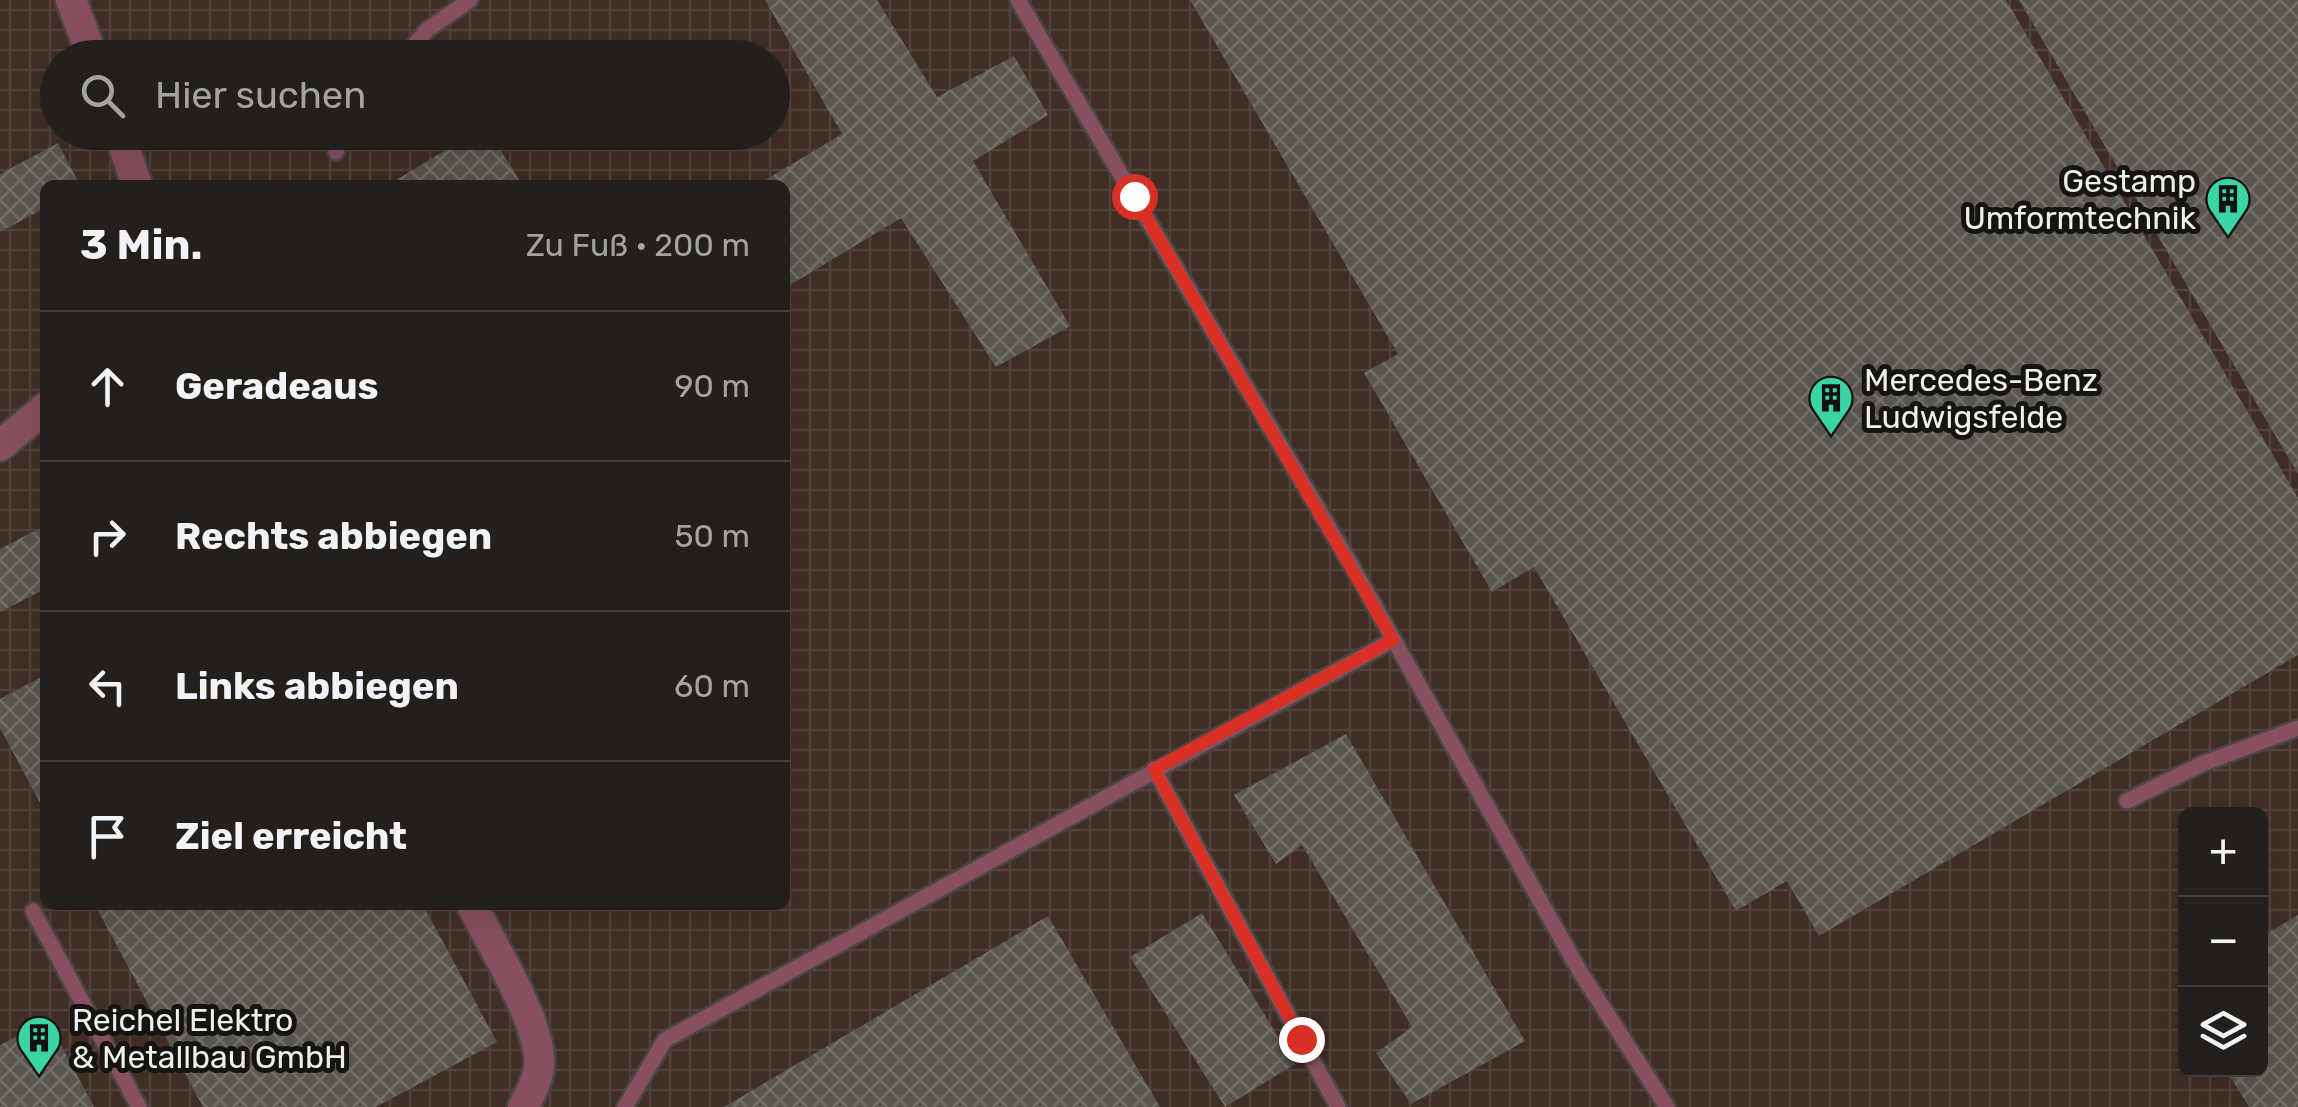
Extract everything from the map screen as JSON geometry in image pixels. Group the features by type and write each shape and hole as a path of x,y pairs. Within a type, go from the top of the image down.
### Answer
{"street":[{"path":"70,0 86,40"},
{"path":"125,150 136,180"},
{"path":"0,446 40,412"},
{"path":"474,910 534,1031 540,1059 536,1086 523,1107"}],"lane":[{"path":"418,40 470,0"},
{"path":"1018,0 1393,640 1579,970 1667,1107"},
{"path":"625,1107 666,1040 1393,640"},
{"path":"2126,801 2202,764 2298,728"},
{"path":"1154,769 1338,1107"},
{"path":"33,911 139,1107"}],"shaded area":[{"path":"0,0 2298,0 2298,1107 0,1107"}],"building":[{"path":"765,0 877,0 937,97 1014,56 1048,115 973,161 1070,326 996,367 901,218 790,285 790,180 765,180 842,134"},
{"name":"Mercedes-Benz Ludwigsfelde","path":"1190,0 2006,0 2298,498 2298,655 1819,936 1787,881 1736,911 1534,567 1492,592 1364,373 1398,354"},
{"name":"Gestamp Umformtechnik","path":"2019,0 2298,0 2298,474"},
{"path":"45,150 62,150 77,180 40,180 40,211 0,232 0,174"},
{"path":"446,150 501,150 519,180 398,180"},
{"path":"40,528 40,592 0,612 0,549"},
{"path":"40,678 40,803 0,728 0,699"},
{"path":"1346,734 1525,1041 1411,1104 1376,1053 1412,1027 1302,845 1276,864 1234,795"},
{"path":"98,910 426,910 497,1042 376,1107 203,1107"},
{"path":"1202,913 1295,1064 1225,1107 1130,957"},
{"path":"2298,915 2298,1107 2249,1107 2230,1077 2268,1077 2268,933"},
{"path":"1048,916 1160,1107 724,1107"},
{"name":"Reichel Elektro & Metallbau GmbH","path":"48,1020 94,1107 0,1107 0,1045"}],"place":[{"name":"Gestamp Umformtechnik","path":"2228,237"},
{"name":"Mercedes-Benz Ludwigsfelde","path":"1831,436"},
{"name":"Reichel Elektro & Metallbau GmbH","path":"39,1076"}],"route":[{"path":"1134,196 1393,640 1154,769 1301,1039"}]}
